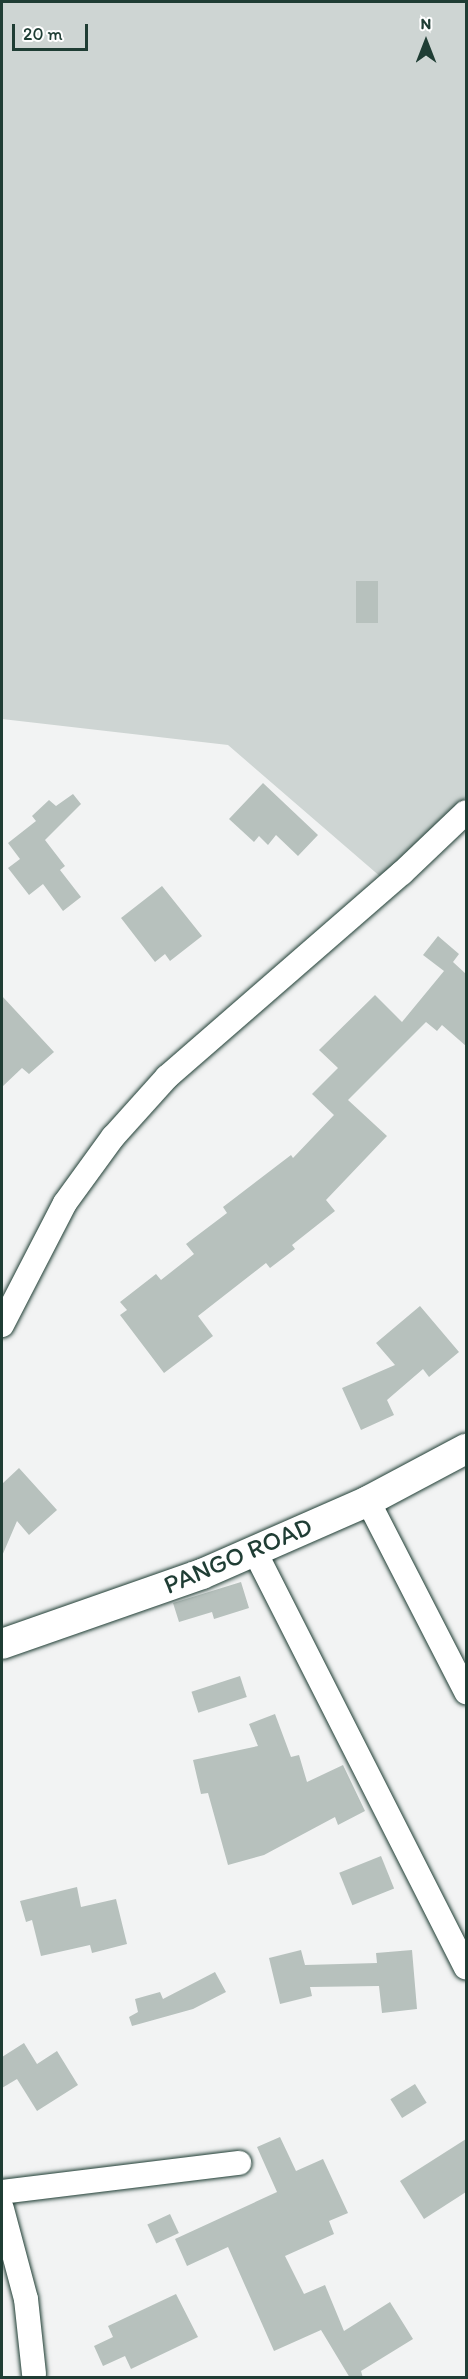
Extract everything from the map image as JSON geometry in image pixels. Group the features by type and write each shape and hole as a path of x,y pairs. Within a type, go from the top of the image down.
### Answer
{"street":[{"path":"2,1325 65,1203 113,1137 167,1077 402,873 466,812"},
{"name":"PANGO ROAD","path":"2,1644 202,1574 368,1501 466,1449"},
{"path":"368,1501 466,1692"},
{"path":"254,1550 466,1967"},
{"path":"2,2192 239,2163"},
{"path":"2,2209 26,2298 34,2374"}],"shaded area":[{"path":"2,2 466,2 466,797 382,878 228,745 2,719"}],"building":[{"path":"356,581 378,581 378,623 356,623"},
{"path":"263,783 318,835 298,856 276,835 268,845 259,836 254,842 229,819"},
{"path":"73,794 81,804 45,840 65,866 60,870 81,897 63,911 43,884 29,895 8,868 20,859 8,843 36,821 32,816 49,800 56,806"},
{"path":"162,886 202,936 170,961 165,954 155,962 121,918"},
{"path":"438,936 459,954 453,962 466,974 466,1046 442,1025 437,1031 426,1022 348,1100 387,1136 326,1200 335,1211 292,1245 295,1249 270,1268 266,1263 198,1316 213,1336 164,1373 120,1315 127,1310 120,1302 156,1274 161,1280 194,1254 186,1244 227,1213 223,1207 291,1155 293,1158 334,1115 312,1094 338,1068 319,1050 375,995 402,1022 444,971 423,955"},
{"path":"2,996 54,1052 29,1074 22,1068 2,1087"},
{"path":"420,1306 459,1352 429,1377 423,1369 387,1400 394,1415 361,1430 342,1388 395,1365 376,1343"},
{"path":"19,1468 57,1510 29,1535 17,1521 2,1556 2,1484"},
{"path":"241,1582 249,1608 214,1619 212,1612 179,1622 173,1603"},
{"path":"240,1676 247,1697 198,1713 191,1692"},
{"path":"275,1714 291,1757 299,1755 307,1782 343,1765 365,1811 338,1825 335,1817 264,1855 228,1865 208,1793 201,1794 193,1760 258,1746 249,1724"},
{"path":"381,1856 394,1888 352,1905 339,1873"},
{"path":"77,1887 81,1907 116,1899 127,1944 92,1953 90,1945 41,1956 32,1920 26,1922 20,1901"},
{"path":"301,1950 305,1965 377,1963 376,1953 412,1950 417,2009 382,2013 379,1986 310,1987 312,1996 280,2004 269,1958"},
{"path":"215,1972 226,1992 193,2009 132,2026 129,2017 138,2012 135,1999 160,1992 163,1999"},
{"path":"24,2043 37,2064 57,2051 78,2085 37,2111 17,2079 2,2088 2,2057"},
{"path":"415,2084 427,2103 402,2118 390,2099"},
{"path":"280,2137 296,2171 323,2159 348,2213 329,2221 334,2234 285,2256 304,2294 325,2285 344,2331 390,2302 413,2339 361,2371 363,2378 350,2378 321,2330 274,2351 228,2247 187,2266 175,2239 277,2192 257,2147"},
{"path":"466,2139 466,2192 424,2219 400,2181"},
{"path":"170,2214 179,2233 156,2244 147,2225"},
{"path":"176,2294 198,2337 131,2369 125,2356 103,2366 94,2346 113,2337 108,2326"}]}
